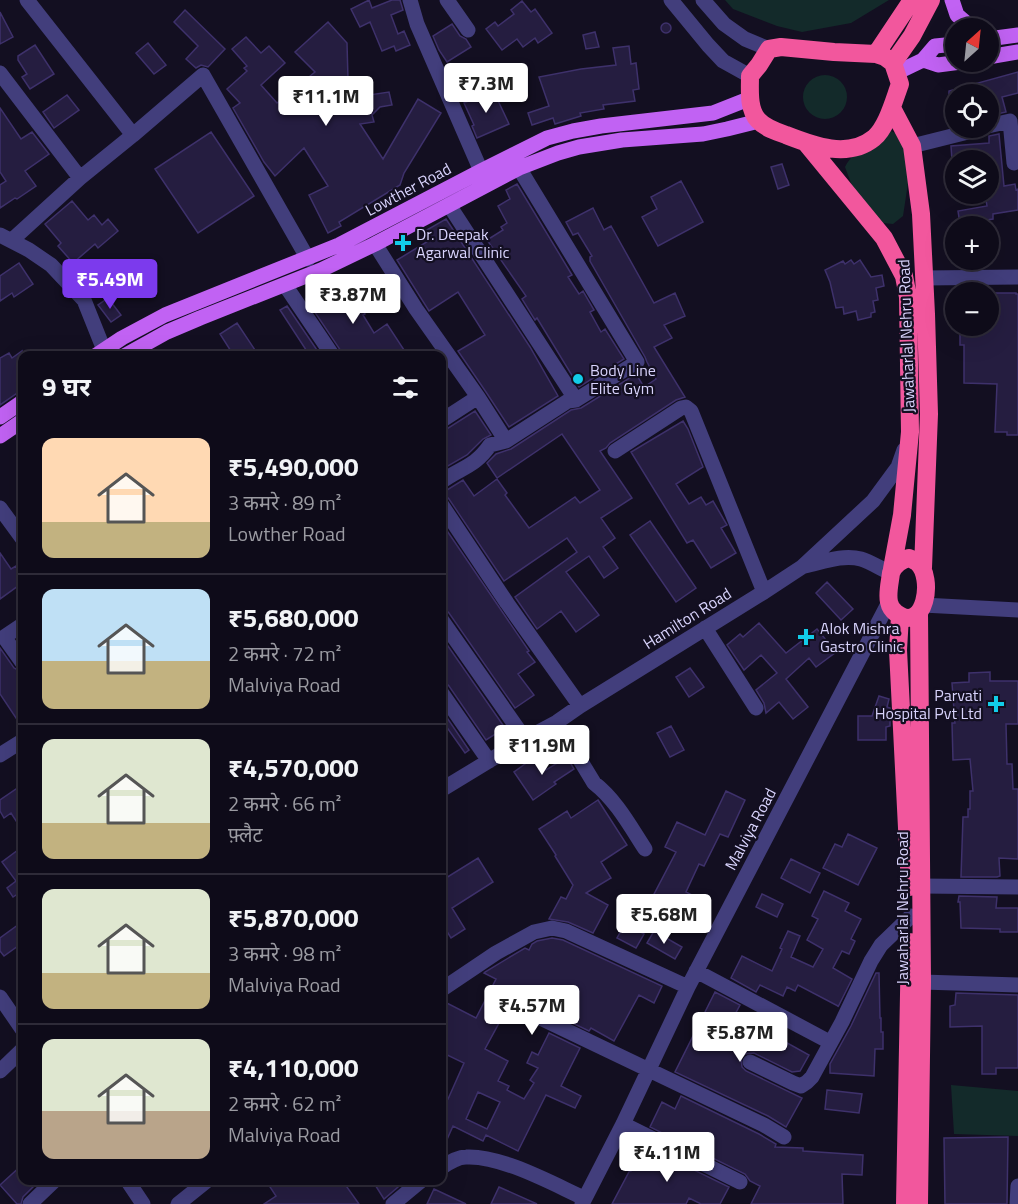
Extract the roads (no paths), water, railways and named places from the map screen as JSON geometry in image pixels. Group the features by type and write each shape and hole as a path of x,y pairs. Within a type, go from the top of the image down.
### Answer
{"highway":[{"path":"876,54 912,0"},
{"path":"894,68 931,0"},
{"path":"781,47 876,54 885,57 894,68 900,84 892,108 875,137 864,144 834,150 806,143 772,130 759,121 753,111 750,98 750,76 769,50 781,47"},
{"name":"Jawaharlal Nehru Road","path":"892,108 912,146 921,214 929,414 923,568 926,581 925,597 921,609 922,982 919,1204"},
{"name":"Jawaharlal Nehru Road","path":"806,143 884,238 904,276 908,297 910,432 902,515 892,571 911,916 905,1204"},
{"path":"892,571 901,560 909,558 923,568"},
{"path":"894,609 907,619 914,617 921,609"}],"main road":[{"path":"952,0 957,15 960,18"},
{"path":"999,38 1018,35"},
{"path":"923,60 935,46 945,45"},
{"path":"999,55 1018,52"},
{"path":"894,68 923,60 938,65 945,64"},
{"name":"Lowther Road","path":"101,351 165,315 308,259 348,240 547,138 601,126 713,113 750,98"},
{"name":"Lowther Road","path":"133,351 167,332 321,270 519,168 558,153 622,140 703,134 759,121"},
{"path":"0,417 18,405"},
{"path":"0,436 18,424"}],"street":[{"path":"27,0 133,135"},
{"path":"410,0 417,24 481,171"},
{"path":"447,0 468,30"},
{"path":"671,0 723,61 750,76"},
{"path":"703,0 724,24 745,39 769,50"},
{"path":"0,73 80,178"},
{"path":"99,351 84,300 51,265 6,238 203,75 308,259"},
{"path":"999,124 1010,121 1014,163"},
{"path":"912,146 945,138"},
{"path":"446,478 476,462 490,445 506,441 568,401 576,400 637,362 519,168"},
{"path":"449,205 576,400"},
{"path":"375,244 445,351"},
{"path":"925,279 1018,277"},
{"path":"285,285 330,351"},
{"path":"446,352 506,441"},
{"path":"446,418 478,398"},
{"path":"615,451 681,408 686,407 691,411 764,592"},
{"name":"Hamilton Road","path":"446,787 557,722 802,567 873,501 898,467 910,432"},
{"path":"0,508 18,533"},
{"path":"446,512 580,706"},
{"path":"802,567 842,558 855,558 892,571"},
{"name":"Malviya Road","path":"583,1201 623,1124 696,971 894,609"},
{"path":"921,609 1018,610"},
{"path":"446,626 525,739"},
{"path":"18,628 2,634 18,656"},
{"path":"705,628 756,708"},
{"path":"446,699 489,761"},
{"path":"557,722 594,783 619,809 645,849"},
{"path":"0,755 18,744"},
{"path":"921,886 1018,887"},
{"path":"750,1062 801,1086 807,1082 842,1022 881,945 911,916"},
{"path":"446,987 496,953 534,932 552,928 566,931 688,987"},
{"path":"696,971 824,1039"},
{"path":"922,982 1018,985"},
{"path":"0,997 18,1023"},
{"path":"532,1014 764,1125 784,1137"},
{"path":"0,1071 18,1054"},
{"path":"623,1124 740,1182"},
{"path":"446,1156 457,1160"},
{"path":"446,1166 465,1156 487,1159 506,1164 583,1201"},
{"path":"30,1204 51,1185"},
{"path":"130,1185 139,1202"},
{"path":"178,1204 202,1185"},
{"path":"393,1204 416,1185"},
{"path":"1017,1204 1018,1186"}],"place":[{"name":"Dr. Deepak Agarwal Clinic","path":"403,243"},
{"name":"Body Line Elite Gym","path":"578,379"},
{"name":"Alok Mishra Gastro Clinic","path":"806,637"},
{"name":"Parvati Hospital Pvt Ltd","path":"996,704"}]}
